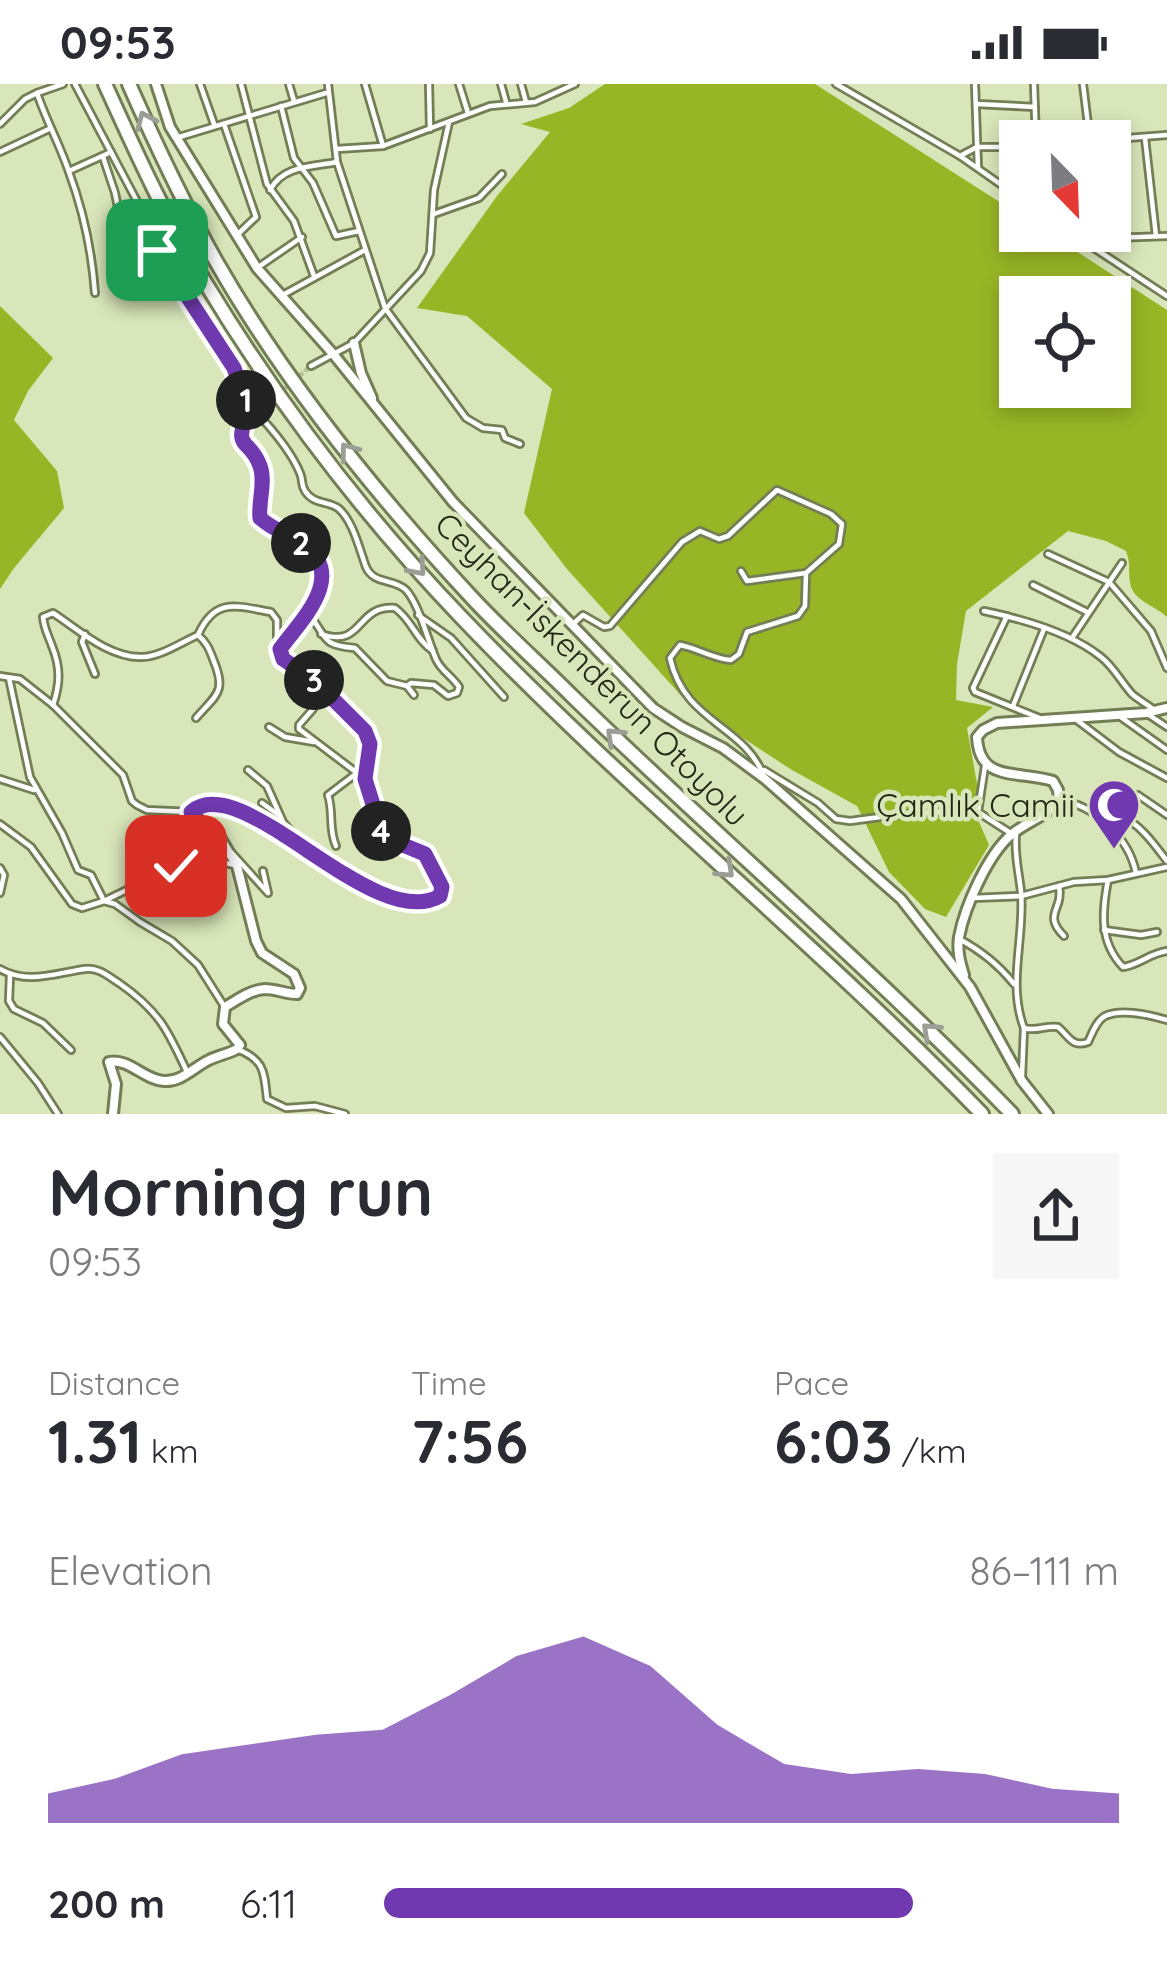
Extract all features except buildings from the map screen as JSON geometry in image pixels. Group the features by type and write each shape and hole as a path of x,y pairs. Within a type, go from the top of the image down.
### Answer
{"highway":[{"name":"Ceyhan-İskenderun Otoyolu","path":"105,84 202,278 268,380 359,500 461,617 610,763 937,1066 982,1114"},
{"name":"Ceyhan-İskenderun Otoyolu","path":"129,84 165,166 219,266 292,377 389,503 476,602 542,667 951,1051 1012,1114"}],"street":[{"path":"0,124 25,99 63,84"},
{"path":"75,84 140,207 157,250 289,454 303,488 311,498 338,508 371,574 406,590 445,673 459,687 458,693 448,696 427,682 407,686"},
{"path":"157,84 170,127 257,268 453,502 653,708 723,748 765,779 901,898 970,987"},
{"path":"200,84 214,126"},
{"path":"241,84 262,170 302,237 314,276"},
{"path":"289,84 294,102"},
{"path":"365,84 382,146"},
{"path":"429,84 430,130"},
{"path":"459,84 469,114"},
{"path":"501,84 507,104"},
{"path":"521,84 526,103"},
{"path":"553,84 555,94"},
{"path":"337,149 382,146 490,106 526,103 574,84"},
{"path":"836,84 999,184"},
{"path":"974,84 978,169"},
{"path":"1034,84 1035,120"},
{"path":"1083,84 1087,120"},
{"path":"176,138 330,87 337,162 386,308 466,418 483,428 502,430 520,444"},
{"path":"37,93 69,171 95,293"},
{"path":"977,104 1035,107"},
{"path":"280,106 294,158 313,183 336,236 359,231"},
{"path":"311,366 354,343 421,271 430,253 434,190 449,122"},
{"path":"224,124 256,217 237,236"},
{"path":"0,152 49,129"},
{"path":"1131,139 1167,135"},
{"path":"1145,138 1156,236"},
{"path":"960,156 977,147 999,147"},
{"path":"69,171 111,152"},
{"path":"104,157 132,276"},
{"path":"270,190 280,174 337,162"},
{"path":"434,214 479,198 502,174"},
{"path":"1131,235 1167,236"},
{"path":"257,268 302,237"},
{"path":"281,296 365,250"},
{"path":"1101,252 1167,296"},
{"path":"354,343 378,411"},
{"path":"257,410 241,431 245,447 261,467 260,518 310,550 320,568 317,600 280,649 283,659 314,680 365,731 370,744 361,776 328,795 332,806 329,829 336,846"},
{"path":"571,625 583,615 610,626 682,542 700,531 719,539 728,536 777,490 831,514 842,524 839,544 806,573 747,581 741,571"},
{"path":"1048,554 1108,582 1151,631 1167,668"},
{"path":"1072,639 1122,562"},
{"path":"765,779 737,740 692,703 674,678 670,658 680,645 731,660 739,654 747,632 798,616 805,605 806,573"},
{"path":"1033,585 1089,614"},
{"path":"53,705 61,682 55,650 42,624 43,617 53,613 105,648 144,658 198,635 206,618 226,606 271,612 277,620 277,639 283,644"},
{"path":"321,634 342,637 359,627 370,612 395,608 433,651"},
{"path":"984,611 1072,639 1099,655 1167,727"},
{"path":"309,614 325,641 356,648 387,681 407,686 414,695"},
{"path":"418,615 451,638 504,697"},
{"path":"1007,616 973,688 1044,720"},
{"path":"1013,706 1045,629"},
{"path":"85,634 82,642 95,674"},
{"path":"196,718 219,694 222,682 198,635"},
{"path":"0,676 20,679 53,705 123,776 137,805 147,810 191,812 221,839 238,866 262,953 294,974 300,988 289,995 267,989 249,993 225,1007"},
{"path":"9,679 30,777 78,870 91,874 104,901"},
{"path":"191,812 207,803 255,819 392,899 429,902 440,896 442,887 425,854 382,833 361,776 299,729 313,709 309,699"},
{"path":"1059,800 1052,781 986,766 977,737 997,723 1167,708"},
{"path":"1117,715 1167,750"},
{"path":"1073,717 1119,752 1167,778"},
{"path":"269,727 285,737 314,742"},
{"path":"978,812 986,766"},
{"path":"761,769 818,802 836,819 978,812 1015,831"},
{"path":"248,770 266,786 280,816 303,846"},
{"path":"0,779 36,790"},
{"path":"1138,795 1167,815"},
{"path":"1048,1114 1022,1081 958,959 959,939 974,898 992,857 1015,831 1039,819 1059,800 1098,815 1130,850 1136,874"},
{"path":"262,803 280,816"},
{"path":"974,898 1021,896 1167,864 1127,817 1120,815 1105,823"},
{"path":"0,824 31,847 72,904 82,908 176,866 210,860 238,866"},
{"path":"176,866 182,845 202,824"},
{"path":"1015,831 1021,896 1016,967 1018,1013 1024,1028 1022,1081"},
{"path":"228,850 268,893 263,871"},
{"path":"176,866 199,890"},
{"path":"0,868 4,875 0,893"},
{"path":"1108,880 1104,930 1113,956 1123,967 1167,951"},
{"path":"1058,886 1061,898 1052,918 1064,936"},
{"path":"104,901 172,941 198,965 225,1007 223,1024 237,1039 238,1049"},
{"path":"1104,930 1157,932"},
{"path":"959,939 998,964 1017,987"},
{"path":"0,970 45,978 92,968 103,972 154,1011 188,1074"},
{"path":"10,975 9,1001 14,1009 43,1023 71,1050"},
{"path":"1024,1028 1058,1027 1080,1045 1088,1042 1106,1015 1167,1020"},
{"path":"0,1036 58,1114"},
{"path":"112,1114 116,1084 110,1062 114,1059 168,1082 238,1049 253,1055 264,1071 268,1099 286,1108 315,1106 345,1114"}],"green space":[{"path":"605,84 815,84 999,202 999,252 1077,252 1114,276 999,276 999,408 1131,408 1131,287 1167,310 1167,617 1135,594 1126,551 1068,531 966,611 956,700 993,707 967,728 978,789 976,815 989,845 946,917 925,909 889,872 857,806 686,701 567,569 524,513 552,389 467,316 417,308 497,196 550,132 521,124 569,108"},
{"path":"0,306 53,358 14,420 57,471 64,508 0,589"}],"tunnel":[{"path":"265,405 311,366"}],"place":[{"name":"Çamlık Camii","path":"1114,851"}],"route":[{"path":"157,250 234,368 242,388 249,411 242,423 242,440 261,467 260,518 310,550 320,568 317,600 280,649 283,659 314,680 365,731 370,744 365,779 382,833 425,854 442,887 440,896 429,902 392,899 282,833 207,803 191,812 202,824 182,845 176,866"}]}
